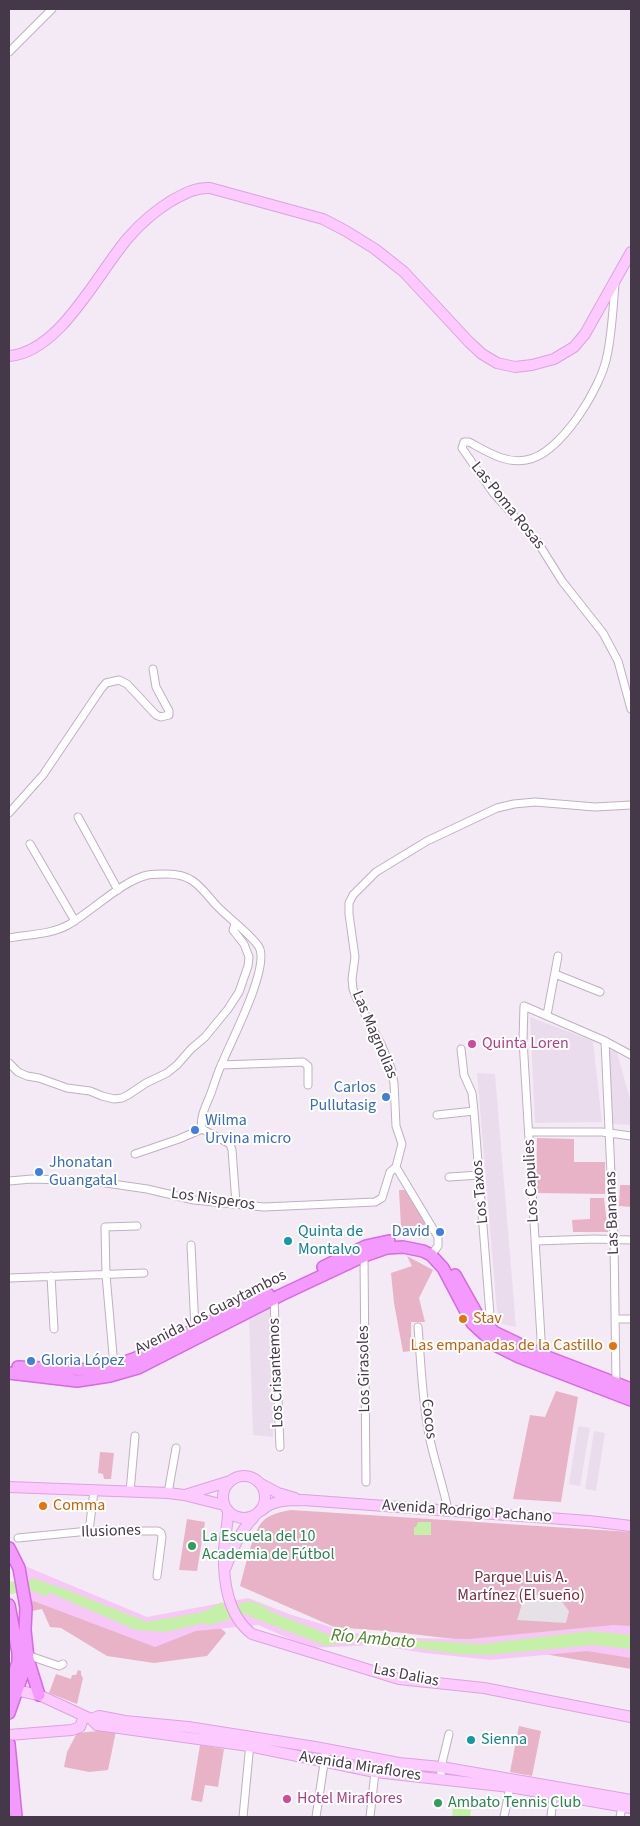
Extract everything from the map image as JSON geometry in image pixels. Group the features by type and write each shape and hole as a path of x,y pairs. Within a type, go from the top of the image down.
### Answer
{"main road":[{"path":"9,356 26,352 46,341 68,317 125,242 138,228 160,208 190,191 202,188 210,188 322,219 346,231 375,249 404,272 482,354 497,363 515,367 532,366 554,359 574,347 585,334 631,252"},
{"name":"Avenida Los Guaytambos","path":"9,1373 77,1381 110,1376 138,1368 278,1295 366,1246 381,1242 403,1244 434,1252"},
{"name":"Avenida Los Guaytambos","path":"9,1367 91,1370 114,1366 136,1358 195,1329 278,1295 364,1256 403,1244"},
{"path":"434,1252 449,1264 485,1330 497,1346 519,1357 631,1400"},
{"path":"485,1330 542,1355 631,1389"},
{"path":"9,1487 184,1495 226,1508 240,1518 257,1514 266,1498 261,1484 250,1476 243,1476 184,1495"},
{"path":"226,1508 223,1492 230,1481"},
{"name":"Avenida Rodrigo Pachano","path":"261,1484 278,1493 303,1500"},
{"name":"Avenida Rodrigo Pachano","path":"257,1514 266,1506 283,1500 303,1500 631,1526"},
{"name":"Las Dalias","path":"226,1508 228,1526 224,1552 227,1592 236,1616 247,1630 259,1637 399,1679 484,1688 631,1717"},
{"name":"Las Dalias","path":"225,1573 237,1540 244,1527 257,1514"},
{"path":"9,1548 17,1564 26,1608 27,1657 39,1696"},
{"path":"9,1713 18,1662 10,1610"},
{"path":"12,1689 27,1657"},
{"name":"Avenida Miraflores","path":"12,1689 39,1696 88,1717 98,1725 186,1738 250,1741 326,1750 398,1763 441,1767 554,1791"},
{"name":"Avenida Miraflores","path":"88,1717 99,1716 125,1721 188,1727 250,1741 306,1759 325,1761 375,1772 554,1791 583,1795 626,1806"},
{"path":"16,1817 10,1738 72,1730 80,1727 88,1717"},
{"path":"186,1738 188,1727"},
{"path":"354,1768 356,1755"}],"street":[{"path":"9,52 52,9"},
{"name":"Las Poma Rosas","path":"615,279 608,349 601,378 582,409 556,444 542,455 526,460 509,460 497,457 469,442 464,442 462,448 494,494 538,541 562,580 603,633 618,661 631,709"},
{"path":"9,813 43,775 106,683 119,680 127,684 156,715 161,717 169,715 169,711 156,687 153,669"},
{"name":"Las Magnolias","path":"396,1167 402,1144 396,1126 393,1076 377,1034 353,989 352,979 355,957 349,914 349,903 353,895 376,872 427,840 497,808 535,802 631,806"},
{"path":"78,818 118,890"},
{"path":"30,844 75,921"},
{"path":"10,935 57,930 75,921 118,890 148,875 173,874 187,877 201,888 253,940 259,948 261,957 258,977 251,998 221,1065 201,1119 202,1129"},
{"path":"9,1063 18,1072 27,1076 39,1078 67,1088 90,1091 114,1099 122,1098 167,1073 177,1066 190,1049 206,1037 239,992 248,966 249,957 244,944 233,930 235,924"},
{"path":"558,956 547,1015 631,1055"},
{"path":"555,974 600,992"},
{"name":"Los Capulies","path":"542,1355 523,1040 524,1006 547,1015"},
{"name":"Las Bananas","path":"605,1041 614,1240 616,1384"},
{"name":"Los Taxos","path":"461,1049 464,1076 472,1093 480,1175 490,1315 485,1330"},
{"path":"221,1065 304,1062 308,1066 308,1085"},
{"path":"437,1115 474,1111"},
{"path":"135,1154 202,1129"},
{"path":"202,1129 230,1144 236,1203"},
{"path":"529,1132 610,1133 631,1136"},
{"path":"396,1167 438,1237 439,1242 434,1252"},
{"name":"Los Nisperos","path":"9,1181 32,1179 92,1181 147,1189 194,1200 264,1207 376,1202 382,1198 390,1172 396,1167"},
{"path":"449,1177 480,1175"},
{"path":"114,1366 104,1227 137,1226"},
{"path":"536,1241 631,1240"},
{"path":"191,1245 195,1329"},
{"name":"Los Girasoles","path":"364,1256 366,1482"},
{"path":"9,1278 144,1274"},
{"path":"51,1276 54,1329"},
{"name":"Los Crisantemos","path":"278,1295 280,1447"},
{"path":"615,1318 631,1319"},
{"name":"Cocos","path":"418,1327 428,1431 445,1492 448,1510"},
{"path":"130,1492 136,1436"},
{"path":"168,1493 176,1448"},
{"path":"89,1531 94,1491"},
{"name":"Ilusiones","path":"18,1538 89,1531 158,1531 162,1537 157,1576"},
{"path":"27,1657 59,1666 63,1664"},
{"path":"441,1779 441,1767 448,1734"},
{"path":"243,1817 250,1741"},
{"path":"316,1817 326,1750"},
{"path":"398,1763 398,1775"},
{"path":"370,1817 375,1772"},
{"path":"504,1817 510,1787"},
{"path":"551,1817 554,1791"}],"shaded area":[{"path":"530,1017 593,1041 602,1122 535,1123"},
{"path":"607,1049 617,1052 631,1103 631,1125 613,1124"},
{"path":"477,1073 495,1074 516,1327 498,1323"},
{"path":"273,1307 273,1437 253,1435 249,1319"},
{"path":"578,1426 590,1428 580,1486 569,1484"},
{"path":"594,1431 605,1433 596,1491 585,1489"},
{"path":"525,1594 559,1598 569,1611 566,1623 517,1620"}],"green space":[{"path":"537,1138 574,1139 574,1162 605,1162 605,1194 536,1193"},
{"path":"620,1185 631,1185 631,1207 619,1206"},
{"path":"399,1190 408,1190 423,1217 425,1225 401,1227"},
{"path":"590,1198 604,1198 608,1232 573,1232 572,1220 590,1219"},
{"path":"407,1256 433,1270 419,1298 425,1322 411,1322 411,1351 403,1352 394,1303 391,1273 412,1266"},
{"path":"556,1391 578,1397 561,1502 513,1499 530,1415 545,1417"},
{"path":"100,1452 114,1453 111,1479 104,1479 103,1474 98,1473"},
{"name":"Parque Luis A. Martínez (El sueño)","path":"291,1510 631,1532 631,1669 463,1640 334,1627 240,1586 252,1543 262,1522 275,1514"},
{"name":"La Escuela del 10 Academia de Fútbol","path":"187,1519 205,1522 197,1571 179,1570"},
{"path":"26,1591 136,1632 214,1622 226,1633 207,1656 154,1663 107,1656 61,1628 50,1627 42,1609 27,1612"},
{"path":"78,1670 81,1671 83,1678 77,1704 49,1693 56,1674 71,1679 72,1675 76,1675"},
{"path":"519,1726 541,1731 532,1776 510,1772"},
{"path":"116,1731 108,1770 89,1772 64,1767 67,1752 77,1733"},
{"path":"200,1745 224,1749 218,1787 205,1785 202,1802 191,1800"}],"sand":[{"path":"25,1566 147,1617 248,1598 289,1614 350,1633 412,1638 469,1639 613,1625 631,1626 631,1658 587,1651 490,1660 374,1645 311,1648 258,1625 196,1631 155,1647 28,1599"}],"water":[{"path":"418,1522 431,1522 431,1535 414,1535 414,1527 416,1527"},
{"path":"31,1580 38,1580 65,1589 147,1622 203,1612 222,1602 227,1616 165,1632 136,1630 48,1592 29,1589"},
{"path":"252,1604 330,1635 338,1636 482,1644 591,1631 631,1635 631,1649 593,1645 489,1655 458,1654 360,1640 345,1641 327,1646 251,1617 244,1605"},
{"path":"453,1807 471,1810 470,1817 452,1817"}],"waterway":[{"name":"Río Ambato","path":"9,1588 35,1585 45,1590"},
{"name":"Río Ambato","path":"209,1619 250,1607 262,1612"}],"place":[{"name":"Quinta Loren","path":"472,1044"},
{"name":"Carlos Pullutasig","path":"386,1097"},
{"name":"Wilma Urvina micro","path":"195,1130"},
{"name":"Jhonatan Guangatal","path":"39,1172"},
{"name":"David","path":"440,1232"},
{"name":"Quinta de Montalvo","path":"288,1241"},
{"name":"Stav","path":"463,1319"},
{"name":"Las empanadas de la Castillo","path":"613,1346"},
{"name":"Gloria López","path":"31,1361"},
{"name":"Comma","path":"43,1506"},
{"name":"La Escuela del 10 Academia de Fútbol","path":"192,1546"},
{"name":"Sienna","path":"471,1740"},
{"name":"Hotel Miraflores","path":"287,1799"},
{"name":"Ambato Tennis Club","path":"438,1803"}]}
